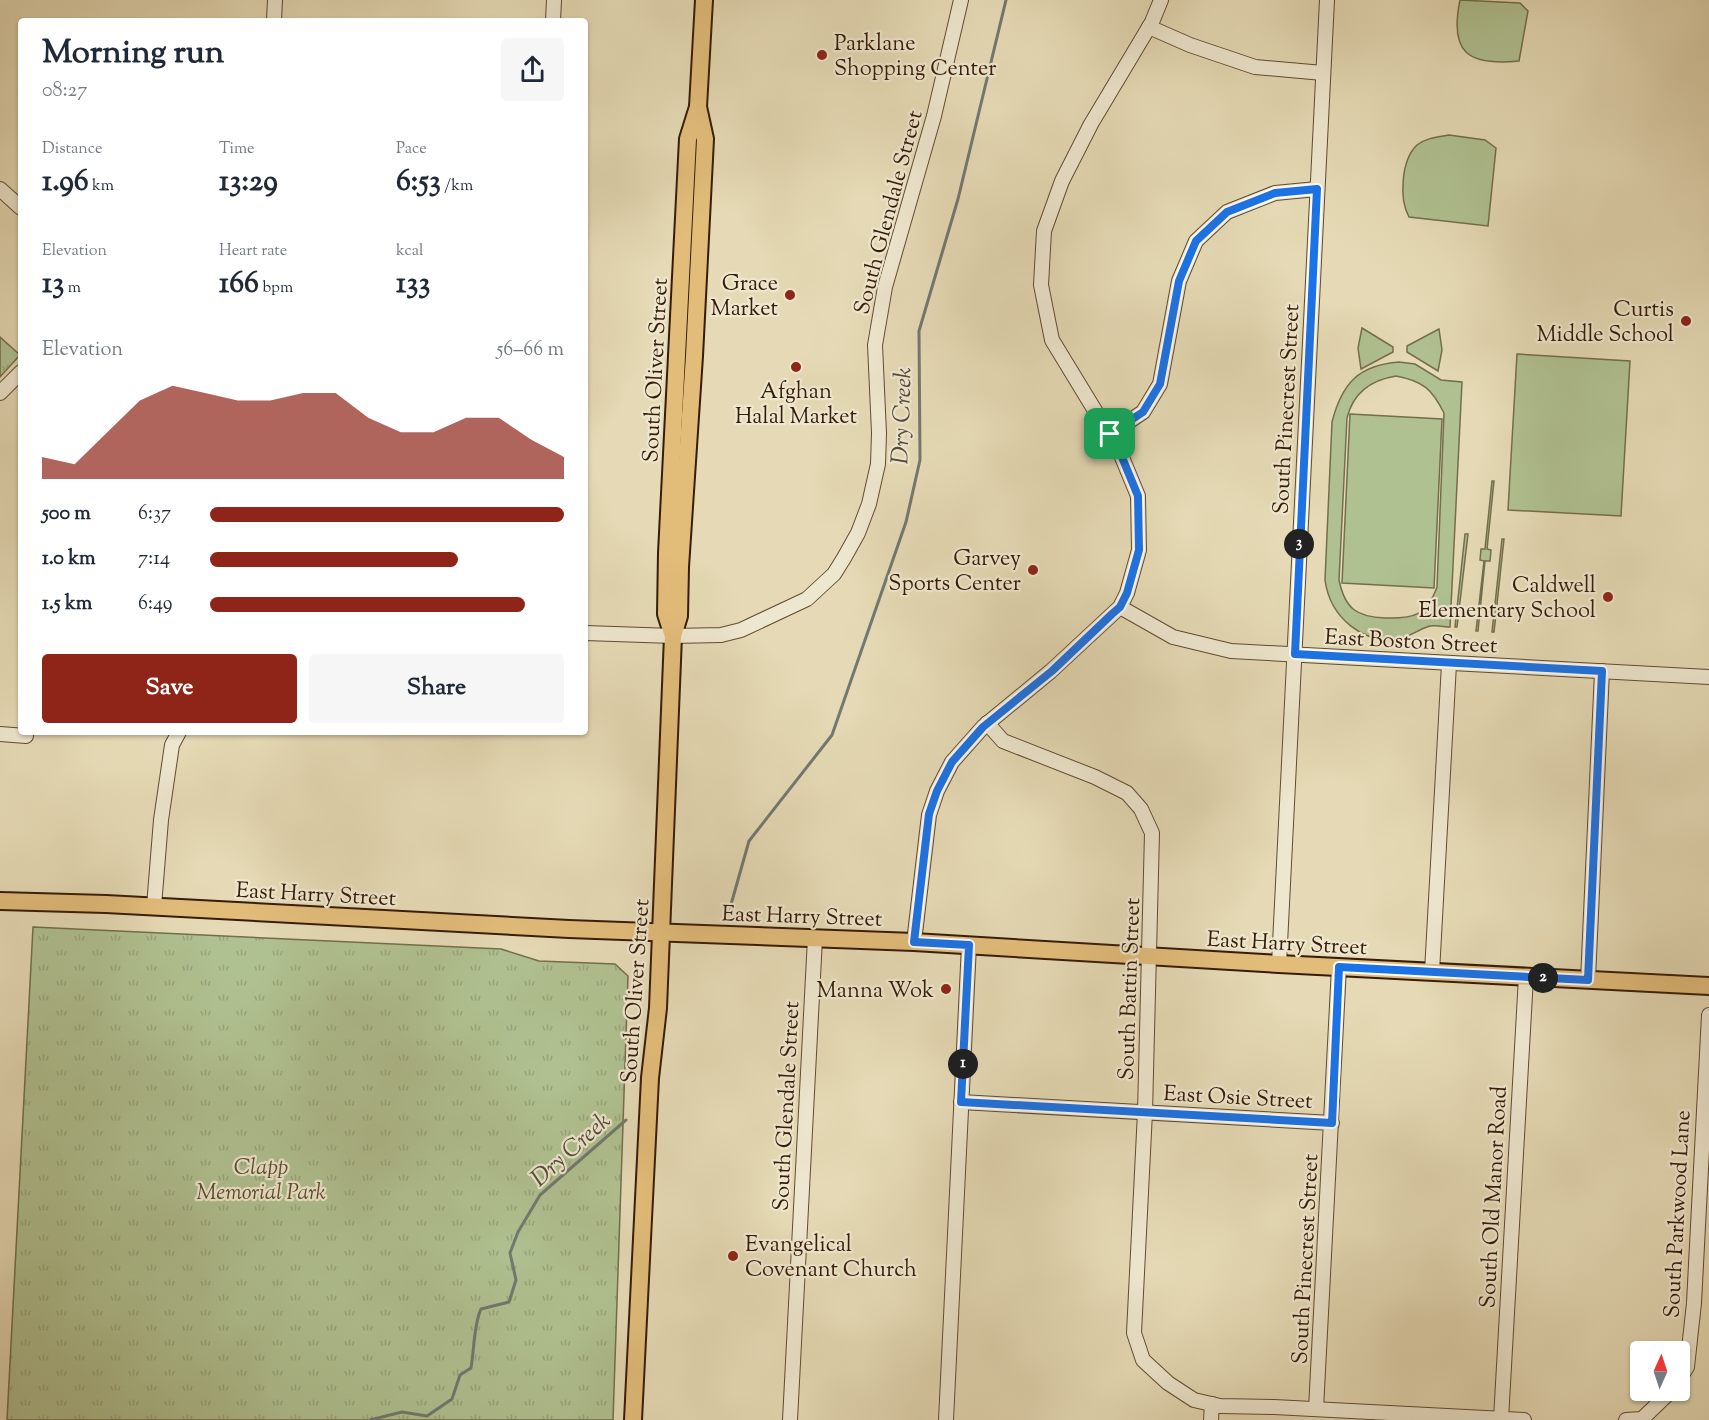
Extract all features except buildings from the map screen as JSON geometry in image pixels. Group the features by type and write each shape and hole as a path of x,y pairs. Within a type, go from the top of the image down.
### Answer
{"main road":[{"name":"South Oliver Street","path":"633,1420 650,1078 658,1008 673,636 666,614 667,553 688,139 698,107 704,0"},
{"name":"East Harry Street","path":"0,901 154,906 569,929 914,942 1148,957 1709,986"}],"street":[{"path":"274,18 275,0"},
{"path":"553,18 554,0"},
{"name":"South Glendale Street","path":"673,636 721,635 741,630 794,607 807,599 834,574 858,533 873,493 878,464 875,345 879,314 934,116 961,0"},
{"path":"914,942 929,814 937,791 952,762 987,723 1052,671 1120,607 1127,593 1139,550 1138,496 1119,450 1052,340 1041,285 1044,231 1062,181 1091,124 1149,27 1161,0"},
{"name":"South Pinecrest Street","path":"1279,964 1327,0"},
{"path":"1149,27 1190,45 1255,67 1323,73"},
{"path":"0,189 18,205"},
{"path":"1110,434 1143,412 1160,384 1179,281 1196,241 1227,212 1275,193 1317,189"},
{"path":"0,393 18,375"},
{"name":"East Boston Street","path":"1120,607 1173,637 1231,651 1709,677"},
{"path":"588,633 673,636"},
{"path":"1432,972 1449,664"},
{"path":"1588,980 1602,671"},
{"name":"South Battin Street","path":"987,723 1003,741 1095,777 1127,793 1141,809 1152,833 1145,1112 1134,1333 1143,1360 1168,1383 1194,1400 1220,1406 1524,1420"},
{"path":"0,734 26,736"},
{"path":"154,906 161,820 172,745 177,735"},
{"name":"South Glendale Street","path":"790,1420 815,938"},
{"path":"946,1420 969,945"},
{"name":"South Pinecrest Street","path":"1316,1409 1339,967"},
{"name":"South Old Manor Road","path":"1501,1419 1526,977"},
{"name":"South Parkwood Lane","path":"1690,1341 1705,1142 1709,1015"},
{"name":"East Osie Street","path":"961,1102 1332,1123"},
{"path":"1626,1420 1642,1419 1661,1401"},
{"path":"1211,1420 1212,1404"}],"green space":[{"path":"1460,0 1520,3 1528,11 1519,61 1487,61 1475,58 1466,52 1460,44 1457,33"},
{"path":"1449,135 1485,140 1496,148 1488,226 1409,217 1403,190 1408,160 1417,145 1432,138"},
{"path":"1362,328 1393,347 1393,352 1361,369 1358,348"},
{"path":"1439,329 1442,350 1438,371 1407,352 1407,346"},
{"path":"0,337 18,353 18,357 0,377"},
{"path":"1517,354 1630,361 1621,516 1508,510"},
{"path":"1399,362 1415,364 1441,380 1462,382 1450,627 1429,626 1405,637 1387,639 1374,638 1362,633 1341,617 1328,593 1325,580 1332,422 1341,397 1354,378 1373,367","holes":["1396,376 1426,387 1444,413 1437,587 1424,609 1404,618 1367,616 1354,610 1345,598 1339,580 1347,418 1354,401 1364,389 1371,384"]},
{"path":"1350,414 1442,419 1434,588 1342,583"},
{"path":"1492,481 1494,481 1487,549 1491,550 1490,561 1485,561 1478,631 1476,631 1484,561 1480,560 1481,549 1485,549"},
{"path":"1465,534 1468,534 1457,627 1455,627"},
{"path":"1502,539 1504,539 1494,632 1492,632"},
{"name":"Clapp Memorial Park","path":"33,927 501,949 539,961 615,964 628,976 613,1420 7,1420"}],"waterway":[{"name":"Dry Creek","path":"730,908 749,841 832,735 906,522 920,460 919,331 958,199 1006,0"},
{"name":"Dry Creek","path":"370,1420 402,1412 427,1416 452,1399 460,1375 471,1368 481,1309 509,1302 516,1280 510,1253 518,1232 540,1195 626,1120"}],"place":[{"name":"Parklane Shopping Center","path":"822,55"},
{"name":"Grace Market","path":"790,295"},
{"name":"Curtis Middle School","path":"1686,321"},
{"name":"Afghan Halal Market","path":"796,367"},
{"name":"Garvey Sports Center","path":"1033,570"},
{"name":"Caldwell Elementary School","path":"1608,597"},
{"name":"Manna Wok","path":"946,989"},
{"name":"Evangelical Covenant Church","path":"733,1256"}],"route":[{"path":"1317,189 1295,654 1602,671 1588,980 1339,967 1332,1123 961,1102 969,945 914,942 929,814 937,791 952,762 966,744 983,727 1052,671 1120,607 1127,593 1139,550 1138,496 1110,434 1143,412 1160,384 1179,281 1196,241 1227,212 1275,193 1317,189"}]}
